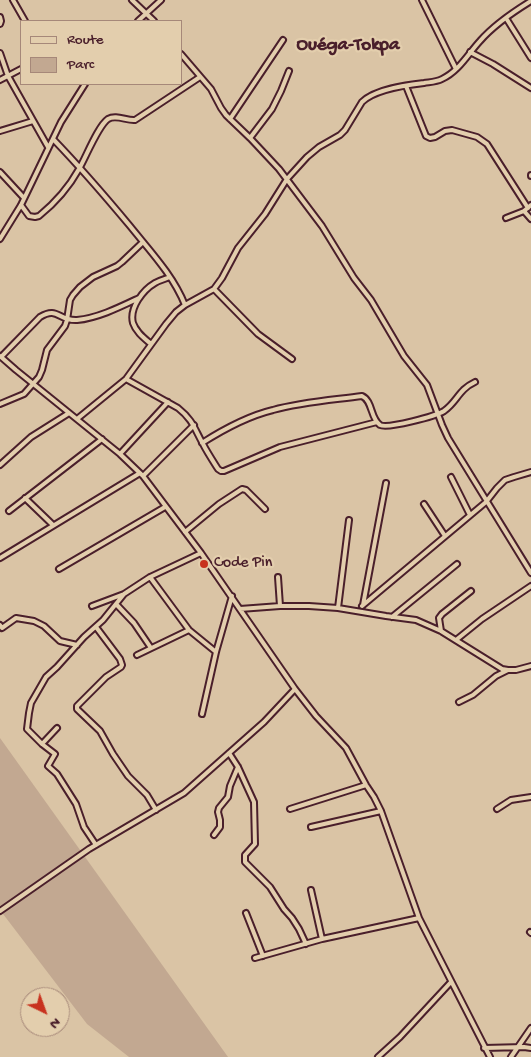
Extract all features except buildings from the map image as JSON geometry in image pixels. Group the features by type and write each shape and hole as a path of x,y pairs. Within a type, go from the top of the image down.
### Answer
{"street":[{"path":"13,0 24,20"},
{"path":"132,0 153,20"},
{"path":"139,20 161,0"},
{"path":"422,0 456,69"},
{"path":"77,419 126,379 171,317 185,305 214,289 238,248 265,214 287,179 307,157 345,130 366,98 376,93 439,80 448,76 490,31 531,1"},
{"path":"0,17 0,24"},
{"path":"506,18 531,58"},
{"path":"230,120 283,40"},
{"path":"470,52 531,88"},
{"path":"0,53 8,76 48,147"},
{"path":"182,55 211,89 220,108 280,169 322,226 351,274 371,300 404,356 427,385 448,438 531,573"},
{"path":"0,80 20,70"},
{"path":"250,138 272,109 289,71"},
{"path":"21,205 29,216 35,218 39,216 66,188 108,119 116,117 131,121 135,120 200,76"},
{"path":"0,239 21,205 61,122 84,85"},
{"path":"406,86 426,136 430,138 452,130 477,137 487,144 529,206 524,211 506,218"},
{"path":"0,132 33,121"},
{"path":"53,139 80,167 143,242 175,284 185,305"},
{"path":"0,172 24,198"},
{"path":"524,211 531,219"},
{"path":"0,404 24,394 33,384 42,370 47,350 65,326 70,300 80,287 93,276 122,262 143,242"},
{"path":"151,344 138,333 134,325 132,318 134,310 143,293 154,283 170,277"},
{"path":"214,289 258,334 292,358"},
{"path":"140,298 98,315 80,320 67,320 54,313 46,314 40,317 1,356 120,454 141,475 232,596 295,689 316,716 346,748 381,811 419,918 490,1057"},
{"path":"0,365 7,362"},
{"path":"126,379 185,413 221,471 280,447 377,422"},
{"path":"202,442 244,420 274,409 362,396 366,398 377,422 386,426 438,415 452,405 464,388 475,382"},
{"path":"120,454 168,402"},
{"path":"0,465 30,437 69,413"},
{"path":"0,558 53,525 141,475 194,426"},
{"path":"9,511 102,439"},
{"path":"362,606 486,502 505,480 531,472"},
{"path":"451,478 470,515"},
{"path":"362,612 386,484"},
{"path":"185,532 219,504 242,489 249,493 265,509"},
{"path":"25,498 53,525"},
{"path":"424,504 445,536"},
{"path":"59,569 165,507"},
{"path":"338,608 349,520"},
{"path":"92,606 124,594 150,577 201,553"},
{"path":"392,617 457,564"},
{"path":"150,577 189,630 216,652"},
{"path":"278,577 280,606"},
{"path":"456,640 482,619 531,586"},
{"path":"440,631 439,618 442,614 471,591"},
{"path":"96,845 84,827 76,804 57,774 48,766 55,754 27,729 28,713 31,703 46,677 96,627 124,594"},
{"path":"202,714 216,652 232,596"},
{"path":"116,604 134,623 151,648"},
{"path":"240,608 309,606 338,608 416,620 456,640 502,669 516,670 531,666"},
{"path":"0,626 2,628 16,618 34,621 44,626 60,641 77,645"},
{"path":"96,627 120,659 122,665 121,668 106,677 76,706 100,731 128,776 147,795 156,810"},
{"path":"137,655 189,630"},
{"path":"459,702 473,695 496,676 508,670"},
{"path":"0,911 96,845 184,793 264,722 295,689"},
{"path":"42,744 57,728"},
{"path":"229,754 238,767 254,802 255,844 245,855 245,862 270,887 299,929 306,944"},
{"path":"214,835 220,827 219,808 228,797 230,786 238,767"},
{"path":"290,809 366,785"},
{"path":"497,809 511,800 531,797"},
{"path":"311,827 381,811"},
{"path":"311,890 322,939"},
{"path":"246,913 263,956"},
{"path":"255,958 322,939 419,918"},
{"path":"378,1057 400,1037 451,982"},
{"path":"511,1057 531,1028"},
{"path":"484,1048 531,1048"}],"green space":[{"path":"0,738 228,1057 129,1057 87,1024 70,1002 70,987 59,987 0,910"}],"place":[{"name":"Code Pin","path":"204,564"}],"district":[{"name":"Ouéga-Tokpa","path":"348,46"}]}
